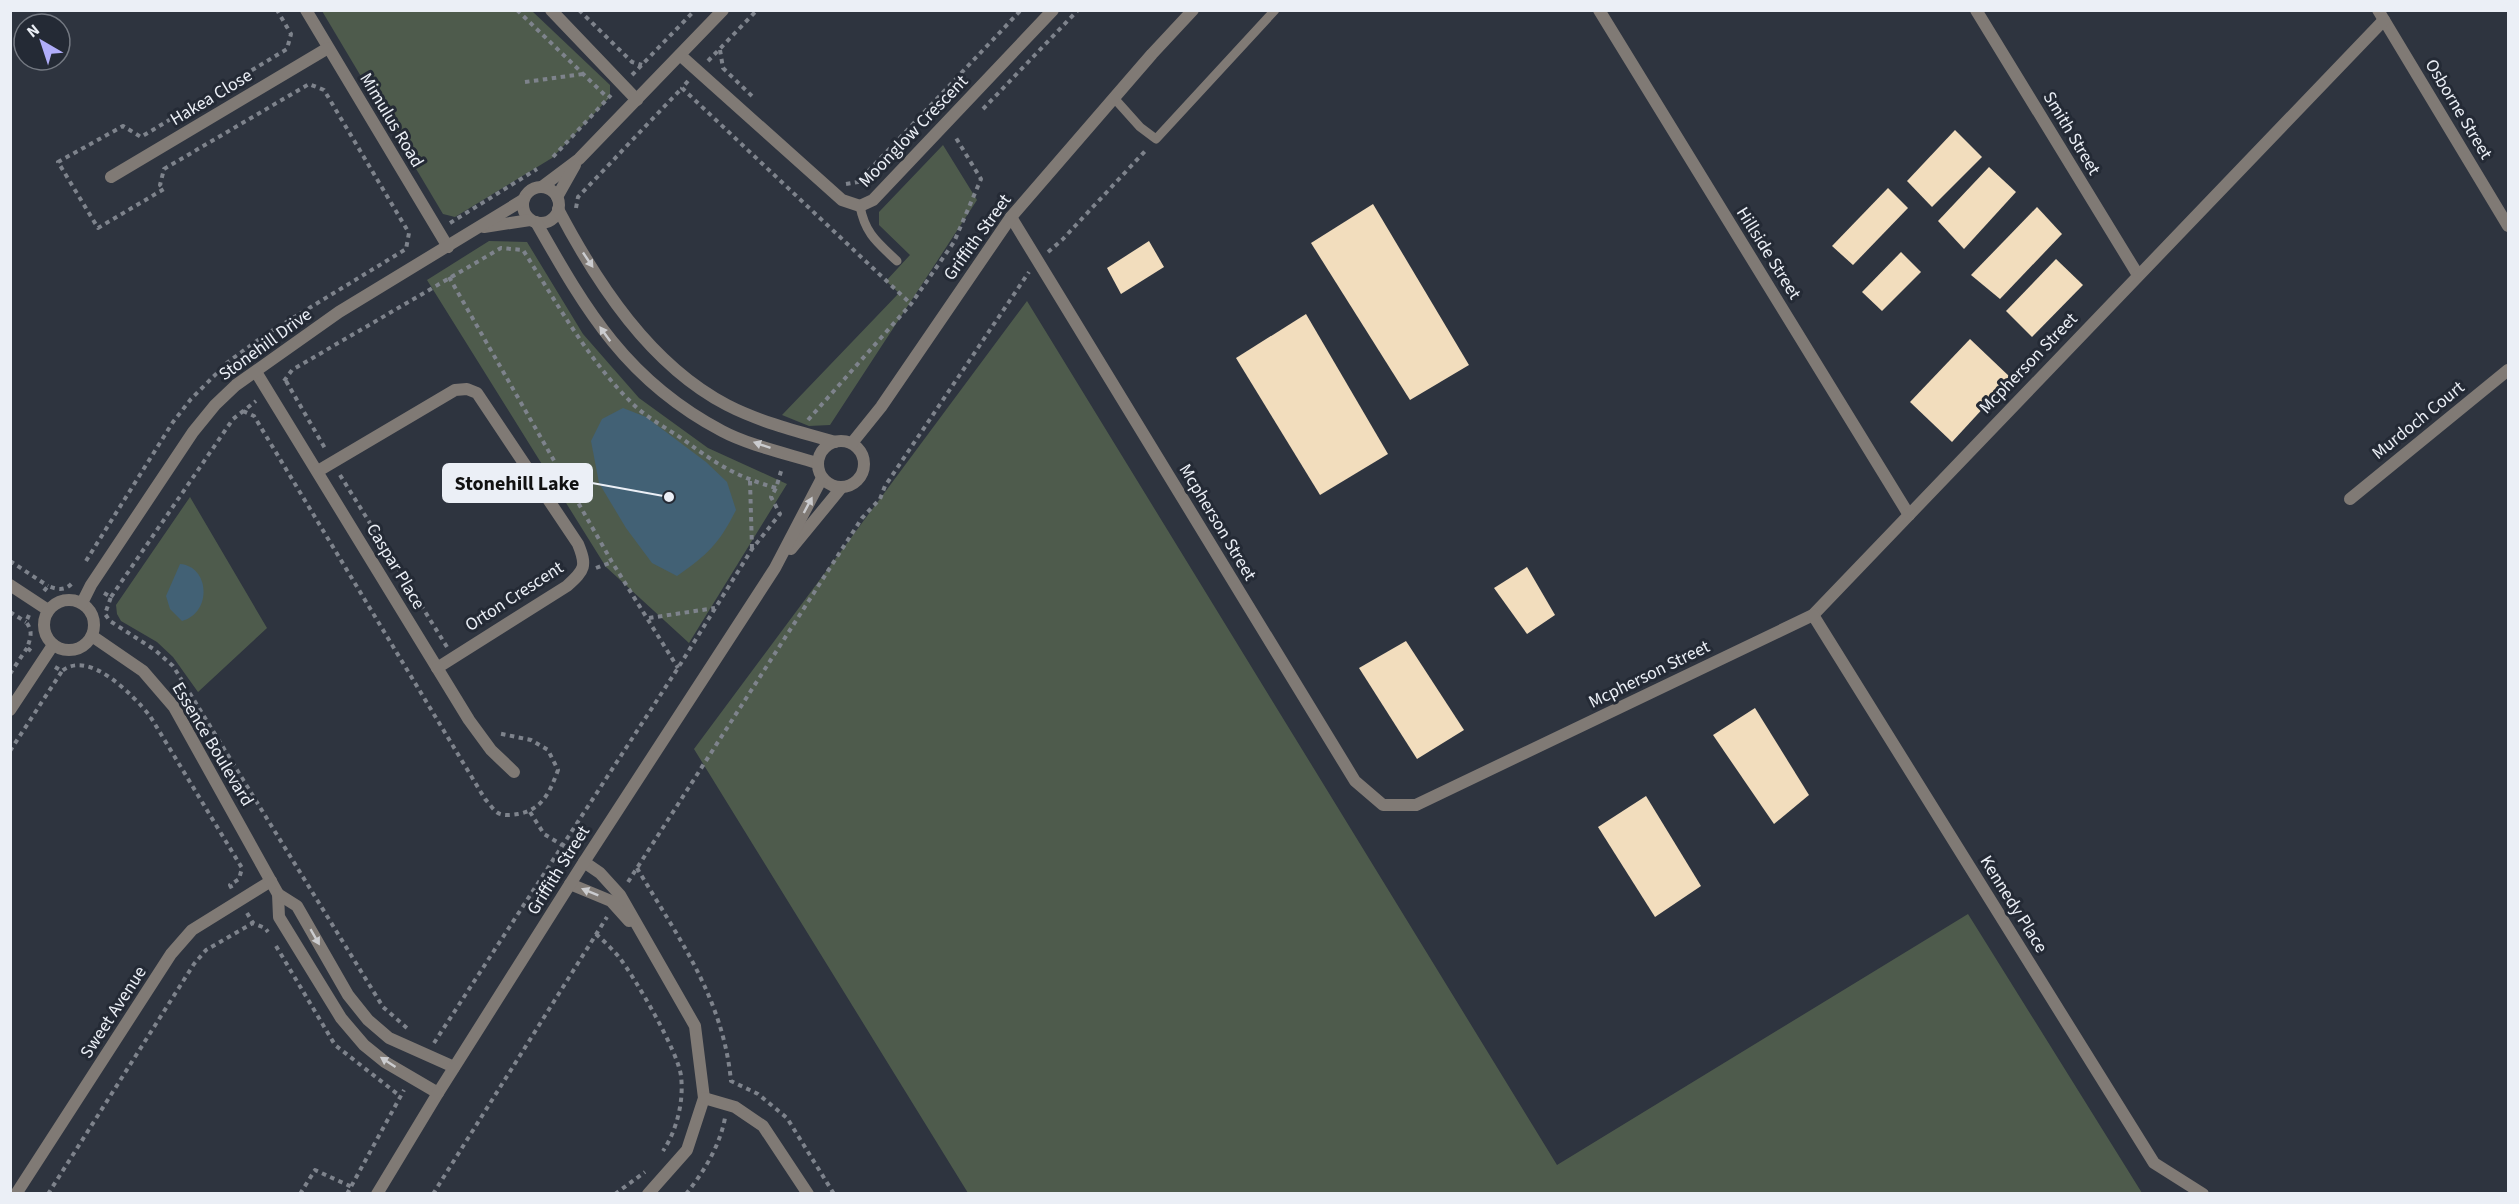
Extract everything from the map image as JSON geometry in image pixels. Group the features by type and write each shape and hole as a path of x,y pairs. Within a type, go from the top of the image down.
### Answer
{"street":[{"name":"Mimulus Road","path":"306,10 448,247"},
{"path":"551,10 637,100"},
{"path":"723,10 579,159 543,186 530,189 523,200 524,212 533,221 577,295 610,342 676,404 724,432 817,463"},
{"name":"Moonglow Crescent","path":"680,55 842,200 860,206 873,200 1053,10"},
{"name":"Griffith Street","path":"856,448 881,407 1011,217 1193,10"},
{"name":"Hillside Street","path":"1599,10 1909,515"},
{"name":"Smith Street","path":"1976,10 2138,275"},
{"name":"Mcpherson Street","path":"1011,217 1355,782 1383,805 1416,805 1813,615 2138,275 2381,15"},
{"name":"Osborne Street","path":"2381,15 2508,226"},
{"name":"Hakea Close","path":"111,177 328,48"},
{"path":"533,221 549,221 579,159"},
{"path":"543,186 549,188 572,236 612,297 648,343 681,375 727,405 798,432 835,442 856,448 864,465 861,476 855,483 841,488 831,486 822,478 817,463 823,450 835,442"},
{"name":"Stonehill Drive","path":"82,603 91,585 192,432 215,405 236,386 339,312 523,200"},
{"name":"Stonehill Drive","path":"480,228 533,221"},
{"name":"Murdoch Court","path":"2350,499 2508,370"},
{"name":"Caspar Place","path":"256,372 469,720 491,750 514,772"},
{"name":"Orton Crescent","path":"318,471 455,390 467,390 477,393 578,544 584,559 583,571 567,586 436,668"},
{"name":"Griffith Street","path":"377,1194 570,884 775,568 822,478"},
{"name":"Griffith Street","path":"775,568 841,488"},
{"path":"10,585 48,610"},
{"path":"64,599 73,599 82,603 92,614 94,621 92,636 86,644 70,650 53,645 43,628 48,610 64,599"},
{"name":"Kennedy Place","path":"1813,615 2154,1163 2202,1194"},
{"name":"Essence Boulevard","path":"92,636 143,671 174,707 278,894 279,916 341,1018 364,1045 385,1062 438,1093"},
{"path":"10,710 53,645"},
{"path":"584,862 600,873 639,930 695,1026 704,1098 687,1150 648,1194"},
{"name":"Sweet Avenue","path":"16,1194 171,954 192,930 271,881"},
{"path":"570,884 611,901 617,900"},
{"name":"Essence Boulevard","path":"278,894 297,906 348,995 368,1020 389,1038 454,1067"},
{"path":"704,1098 735,1107 763,1126 808,1194"}],"lane":[{"path":"1114,98 1140,127 1156,140 1275,10"},
{"path":"860,206 863,223 870,234 897,261"}],"path":[{"path":"81,568 173,422 191,399 228,362 265,335 406,249 409,233 324,90 309,84 164,169 160,185 164,189 98,228 57,162 123,126 141,137 287,49 291,34 277,10"},
{"path":"517,10 608,98 550,161"},
{"path":"579,10 633,62 642,65 695,10"},
{"path":"843,185 858,182 1021,10"},
{"path":"980,112 1078,10"},
{"path":"720,50 723,68 758,101"},
{"path":"525,82 584,74"},
{"path":"575,215 578,197 682,88"},
{"path":"798,432 911,304 954,242 981,179 956,138 964,130"},
{"path":"433,1194 465,1139 862,518 880,499 885,486 1038,260 1062,240 1156,140"},
{"path":"444,214 450,223 540,167"},
{"path":"111,597 233,419 286,381 292,370 449,277 612,562 649,618 678,668"},
{"path":"432,1046 678,668 752,549 780,514 771,497 776,488 786,453"},
{"path":"750,481 752,549"},
{"path":"10,561 48,586"},
{"path":"649,618 716,608"},
{"path":"10,612 26,622"},
{"path":"10,674 27,648"},
{"path":"10,751 62,670"},
{"path":"530,812 544,834 562,845"},
{"path":"637,868 710,995 728,1050 731,1081 724,1124 716,1148 696,1182 686,1194"},
{"path":"48,1194 194,964 206,950 253,923 266,928 335,1045 400,1096 347,1194"},
{"path":"597,934 620,958 672,1050 681,1073 682,1091 678,1114 669,1142 659,1157"},
{"path":"731,1081 758,1094 787,1118 834,1194"},
{"path":"300,1194 315,1170 352,1187"},
{"path":"615,1194 647,1170"}],"green space":[{"path":"322,11 532,11 610,85 610,97 552,158 455,217 443,214"},
{"path":"943,145 977,200 830,425 809,426 782,415 899,293 886,281 910,255 879,225 879,212"},
{"path":"489,241 527,242 583,334 639,398 708,448 787,484 689,643 606,567 427,280"},
{"path":"1027,301 1557,1165 1968,914 2142,1193 968,1193 694,749"},
{"path":"190,497 267,628 198,692 173,657 157,642 121,621 116,605"}],"water":[{"path":"623,408 646,417 706,462 727,482 736,510 712,548 677,576 652,563 626,528 599,483 591,441 602,419"},
{"path":"180,564 197,572 204,590 199,609 182,621 170,609 166,596"}],"building":[{"path":"1955,130 1982,157 1932,207 1907,181"},
{"path":"1989,167 2016,192 1964,249 1938,221"},
{"path":"1888,188 1908,208 1853,265 1832,246"},
{"path":"1373,204 1469,365 1410,400 1311,243"},
{"path":"2037,207 2062,234 2000,299 1971,275"},
{"path":"1149,241 1164,267 1121,294 1107,268"},
{"path":"1901,252 1921,272 1882,311 1862,292"},
{"path":"2056,259 2083,285 2032,337 2006,311"},
{"path":"1306,314 1388,454 1320,495 1236,358"},
{"path":"1970,339 2011,378 1952,442 1910,402"},
{"path":"1527,567 1555,615 1527,634 1494,588"},
{"path":"1406,641 1464,730 1417,759 1359,668"},
{"path":"1755,708 1809,795 1774,824 1713,735"},
{"path":"1646,796 1701,886 1655,917 1598,827"}],"place":[{"name":"Stonehill Lake","path":"669,497"}]}
